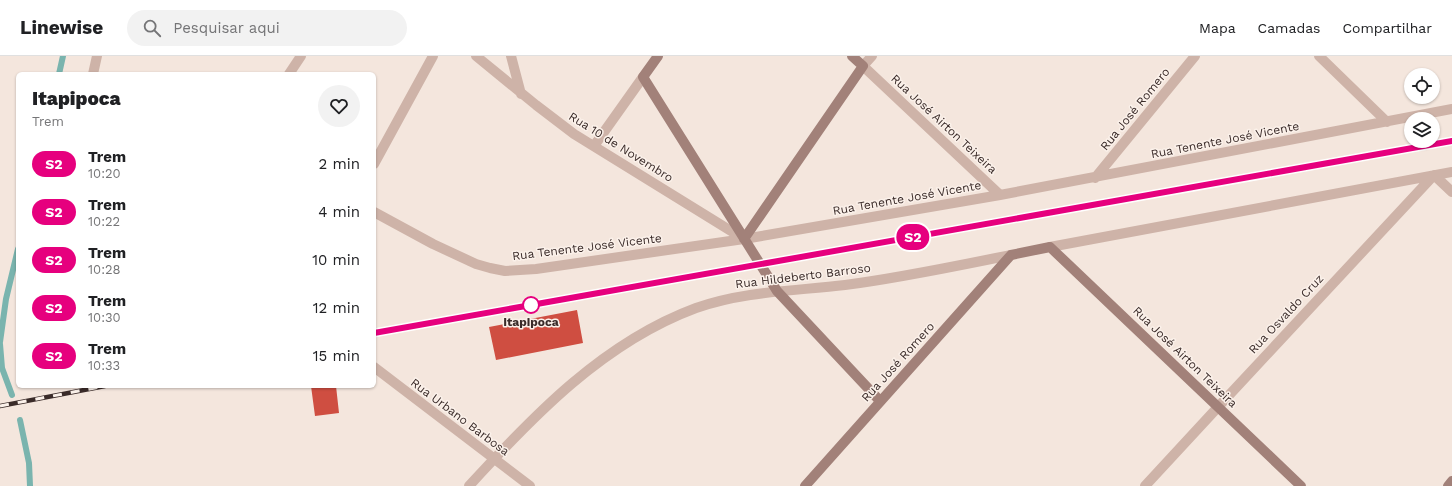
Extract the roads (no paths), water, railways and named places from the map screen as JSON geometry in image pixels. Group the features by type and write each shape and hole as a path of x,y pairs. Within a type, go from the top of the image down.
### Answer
{"street":[{"path":"93,72 97,56"},
{"path":"290,72 301,56"},
{"path":"376,160 433,56"},
{"name":"Rua 10 de Novembro","path":"476,56 521,94 569,130 744,239"},
{"path":"511,56 521,94"},
{"path":"594,146 658,56"},
{"name":"Rua José Airton Teixeira","path":"852,56 1000,195"},
{"path":"744,239 863,66 872,56"},
{"name":"Rua José Romero","path":"1095,178 1195,56"},
{"path":"1319,56 1387,122"},
{"path":"643,77 777,292 880,401"},
{"name":"Rua Tenente José Vicente","path":"376,213 462,258 490,268 505,271 536,269 744,239 1000,195 1452,110"},
{"path":"1011,255 1452,172"},
{"path":"1434,175 1452,192"},
{"name":"Rua Osvaldo Cruz","path":"1146,486 1218,406 1434,175"},
{"name":"Rua José Airton Teixeira","path":"1050,247 1301,486"},
{"name":"Rua José Romero","path":"805,486 1011,255"},
{"name":"Rua Hildeberto Barroso","path":"469,486 526,425 578,378 628,342 653,328 696,308 743,296 816,289 865,282 1011,255"},
{"name":"Rua Urbano Barbosa","path":"376,369 530,486"},
{"path":"1448,486 1452,481"}],"waterway":[{"path":"59,72 63,56"},
{"path":"0,342 6,299 16,257"},
{"path":"0,344 2,368 12,395"},
{"path":"20,420 29,463 30,486"}],"railway":[{"path":"376,333 1452,141"},
{"path":"0,406 94,388"}],"train":[{"name":"S2","path":"376,333 1452,141"}],"place":[{"name":"Itapipoca","path":"531,305"}]}
